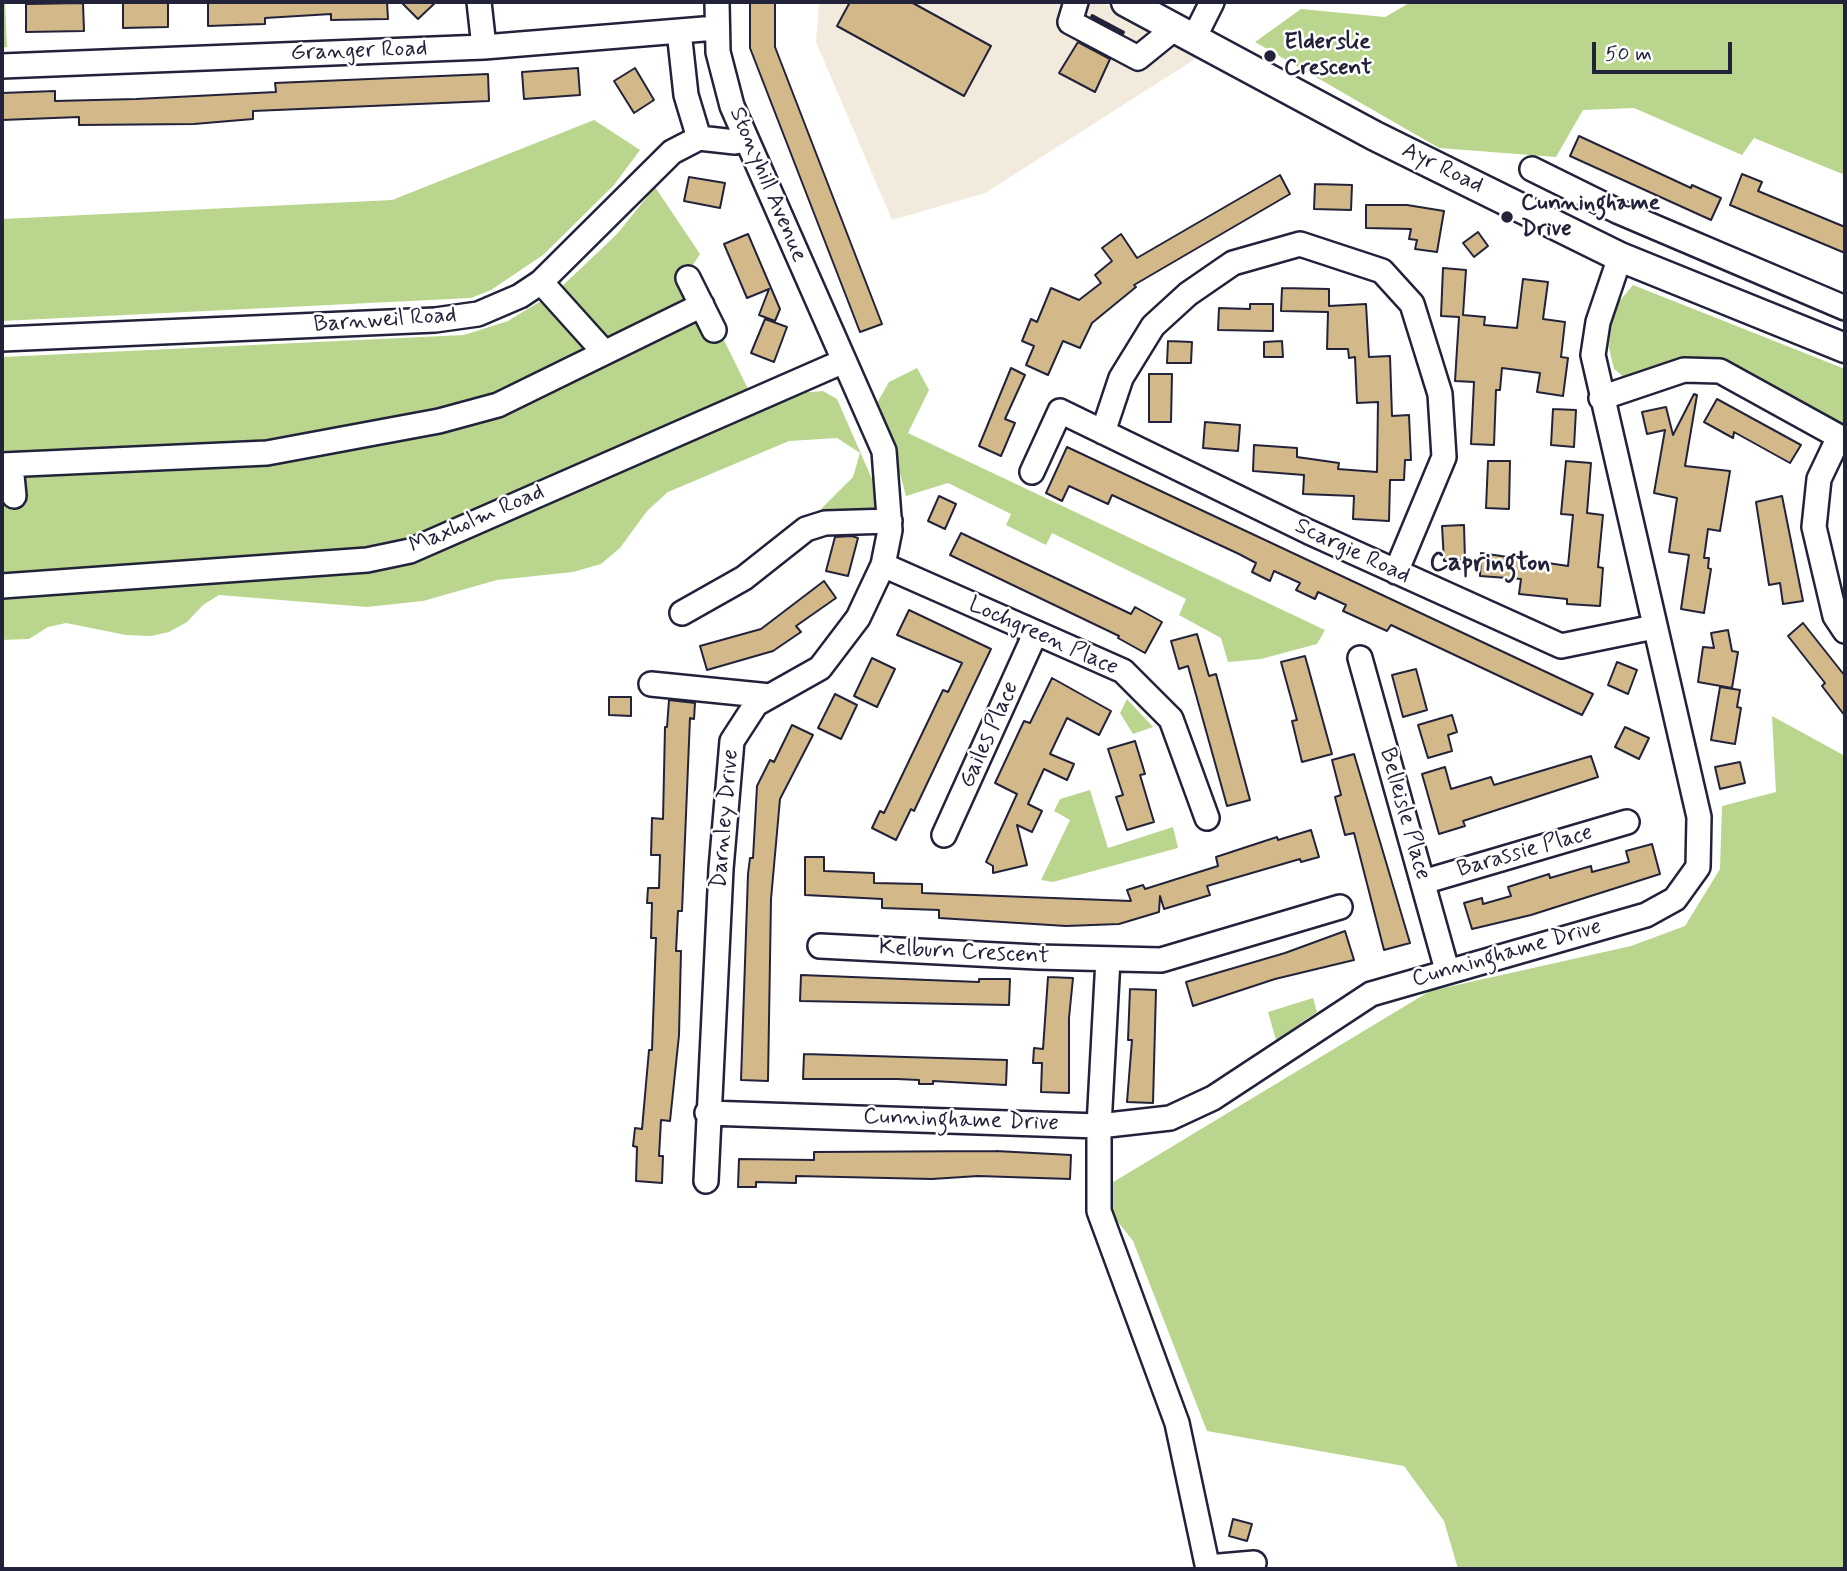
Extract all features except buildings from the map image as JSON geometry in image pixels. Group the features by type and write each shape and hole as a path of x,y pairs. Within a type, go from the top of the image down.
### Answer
{"main road":[{"name":"Ayr Road","path":"1126,2 1376,136 1620,257 1845,348"}],"street":[{"path":"479,2 484,47"},
{"name":"Stonyhill Avenue","path":"717,2 718,52 732,106 844,361"},
{"path":"1076,2 1070,22 1138,58 1185,33 1212,2"},
{"name":"Granger Road","path":"2,66 484,47 716,28"},
{"name":"Stonyhill Avenue","path":"679,31 686,95 699,138"},
{"path":"699,138 735,142 746,139"},
{"name":"Barnweil Road","path":"2,339 435,320 478,314 520,296 541,282 672,152 699,138"},
{"path":"1532,169 1630,216 1845,308"},
{"path":"1102,432 1121,378 1153,326 1188,294 1233,263 1300,244 1382,271 1412,304 1440,394 1444,457 1396,572"},
{"name":"Cunninghame Drive","path":"707,1113 1099,1126 1138,1124 1181,1113 1213,1098 1371,994 1646,915 1675,899 1698,867 1699,817 1593,355 1596,333 1620,257"},
{"path":"688,278 714,330"},
{"path":"541,282 604,352"},
{"path":"14,496 7,465 267,453 359,438 498,405 702,305"},
{"name":"Darnley Drive","path":"706,1181 707,1113 721,869 732,741 756,704 820,668 858,618 883,565 890,521 884,451 844,361"},
{"name":"Maxholm Road","path":"2,586 367,560 411,551 844,361"},
{"path":"1601,398 1684,370 1720,371 1842,439 1819,479 1814,527 1835,616 1845,631"},
{"name":"Scargie Road","path":"1032,472 1060,411 1396,572 1560,646 1654,627"},
{"path":"682,613 744,578 806,529 825,523 890,521"},
{"name":"Lochgreen Place","path":"883,565 1123,671 1171,719 1207,818"},
{"name":"Gailes Place","path":"944,835 1035,634"},
{"name":"Belleisle Place","path":"1360,658 1447,970"},
{"path":"651,684 770,696"},
{"name":"Barassie Place","path":"1423,882 1627,822"},
{"name":"Kelburn Crescent","path":"820,946 1161,960 1340,908"},
{"path":"1108,959 1099,1126 1099,1211 1177,1423 1208,1568 1254,1563"}],"shaded area":[{"path":"819,2 1102,2 1203,54 985,193 892,220 816,42"}],"green space":[{"path":"2,2 5,2 7,47 2,48"},
{"path":"1411,2 1845,2 1845,175 1754,138 1742,155 1634,108 1583,110 1556,157 1439,148 1255,42 1301,9 1385,17"},
{"path":"594,120 640,150 614,185 543,255 491,290 471,298 2,321 2,219 392,200"},
{"path":"655,187 700,254 689,271 686,299 607,342 557,291 617,234"},
{"path":"1633,285 1845,369 1845,428 1703,364 1644,371 1624,377 1614,369 1609,348 1612,310"},
{"path":"544,299 585,345 584,351 493,398 299,441 2,457 2,357 464,335 508,321"},
{"path":"692,319 721,334 749,391 389,546 2,574 2,476 22,478 26,473 355,448"},
{"path":"917,368 929,390 908,433 1325,630 1317,644 1261,659 1228,662 1221,638 1179,615 1186,599 1052,533 1046,545 1006,525 1011,514 948,483 906,496 895,455 877,412 877,403 889,382"},
{"path":"823,391 837,399 872,479 877,519 820,520 818,512 853,477 860,453 837,438 789,441 668,492 647,511 620,548 601,564 573,572 497,580 423,601 367,607 219,595 203,605 187,622 169,632 151,636 126,635 66,623 48,627 29,639 2,640 2,596 376,569 798,393"},
{"path":"1127,699 1153,727 1133,734 1120,713"},
{"path":"1772,716 1845,756 1845,1569 1458,1569 1444,1521 1404,1466 1207,1431 1133,1241 1107,1208 1105,1187 1430,991 1631,946 1685,926 1720,869 1722,806 1776,792"},
{"path":"1090,790 1108,848 1173,827 1178,848 1053,882 1041,880 1070,820 1054,811 1060,799"},
{"path":"1313,998 1317,1012 1276,1040 1268,1012"}],"place":[{"name":"Elderslie Crescent","path":"1270,56"},
{"name":"Cunninghame Drive","path":"1507,217"}],"district":[{"name":"Caprington","path":"1490,565"}]}
